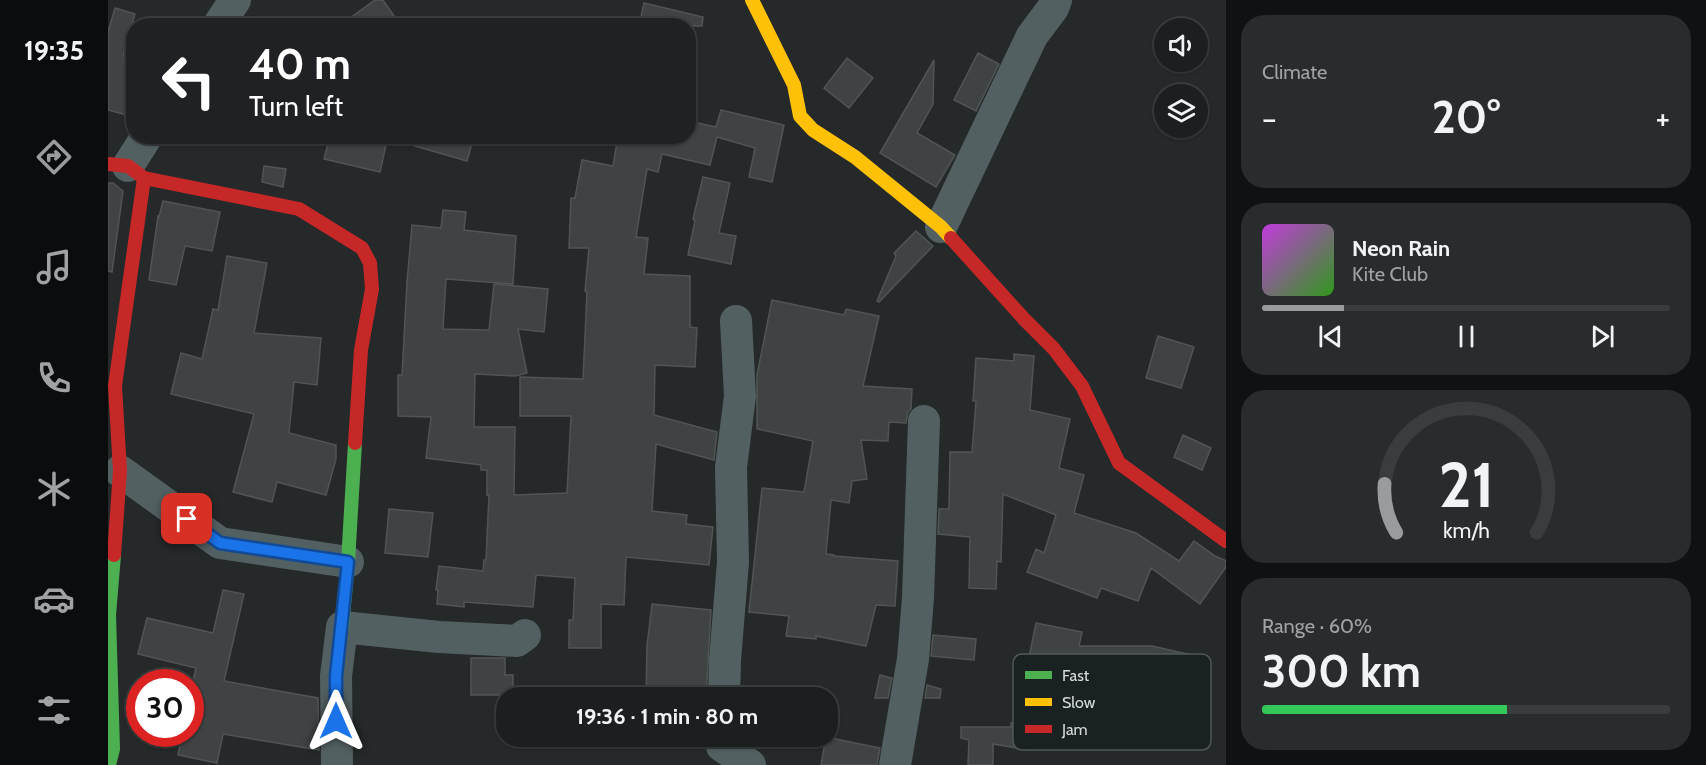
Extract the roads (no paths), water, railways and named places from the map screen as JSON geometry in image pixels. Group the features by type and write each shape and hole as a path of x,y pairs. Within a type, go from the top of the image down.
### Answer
{"street":[{"path":"223,18 235,0"},
{"path":"752,0 794,85 800,116 813,130 855,157 941,227 1054,349 1082,386 1119,463 1226,542"},
{"path":"941,227 1032,36 1053,8 1056,0"},
{"path":"109,765 113,749 108,615 120,471 111,384 126,170 142,144"},
{"path":"126,170 299,209 362,248 370,263 372,289 361,350 348,562 336,676 337,765"},
{"path":"724,687 734,562 731,467 740,396 736,321"},
{"path":"895,765 913,659 918,598 924,421"},
{"path":"120,471 220,543 348,562"},
{"path":"342,627 440,637 517,641 525,635"},
{"path":"723,747 750,765"}]}
